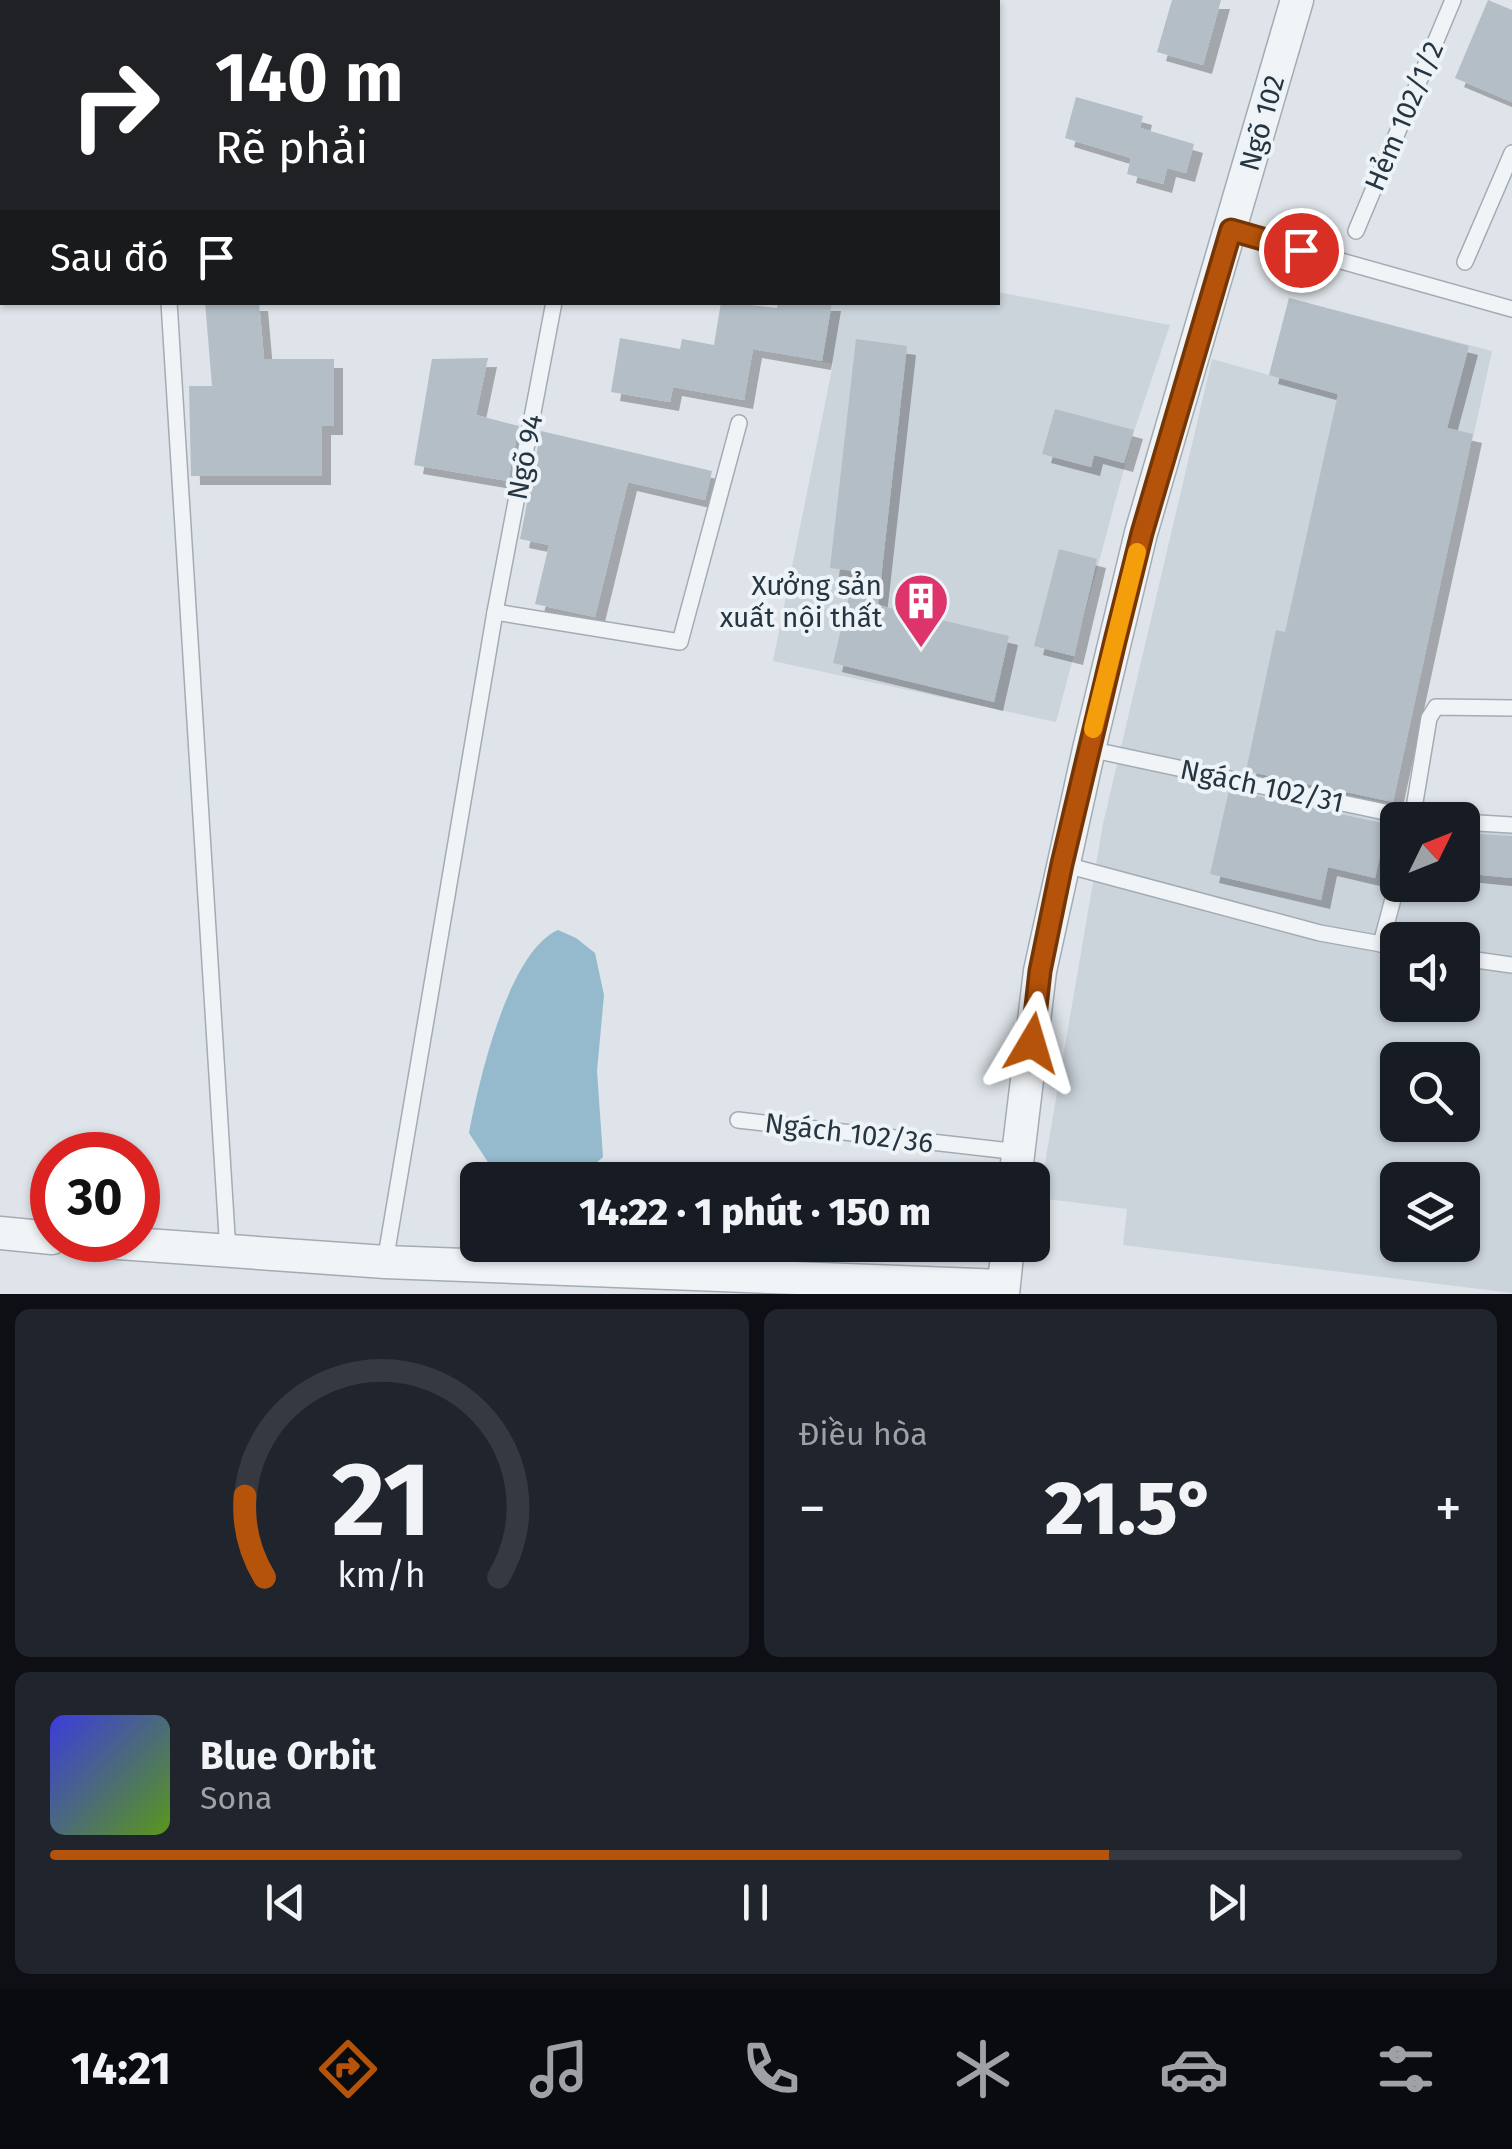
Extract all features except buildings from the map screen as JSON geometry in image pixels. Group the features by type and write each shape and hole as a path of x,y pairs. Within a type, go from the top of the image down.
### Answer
{"street":[{"name":"Ngõ 102","path":"1017,1162 1040,971 1089,748 1142,533 1297,0"},
{"path":"0,1233 30,1236"},
{"path":"160,1247 385,1262 1003,1290 1006,1262"}],"lane":[{"name":"Hẻm 102/1/2","path":"1356,231 1453,0"},
{"path":"1465,262 1512,153"},
{"path":"1231,230 1512,309"},
{"path":"169,305 228,1253"},
{"name":"Ngõ 94","path":"385,1262 495,612 553,305"},
{"path":"495,612 680,642 739,422"},
{"path":"1416,802 1429,718 1436,708 1512,708"},
{"name":"Ngách 102/31","path":"1089,748 1380,812"},
{"path":"1480,823 1512,825"},
{"path":"1062,864 1320,933 1380,944"},
{"path":"1480,961 1512,965"},
{"name":"Ngách 102/36","path":"738,1120 993,1162"}],"shaded area":[{"path":"1000,292 1170,325 1134,431 1056,722 773,661 833,364 770,352 778,305 1000,305"},
{"path":"1289,298 1492,351 1393,802 1380,802 1380,902 1480,902 1480,829 1512,832 1512,1293 1123,1245 1127,1209 1050,1199 1050,1162 1045,1162 1103,824 1212,359 1269,375"}],"water":[{"path":"558,930 595,953 604,995 597,1071 603,1157 597,1162 488,1162 469,1133 498,1020 524,964 540,943"}],"slow traffic":[{"path":"1093,729 1137,552"}],"place":[{"name":"Xưởng sản xuất nội thất","path":"921,650"}],"route":[{"path":"1032,1043 1040,971 1062,864 1115,641 1142,533 1231,230 1301,250"}]}
